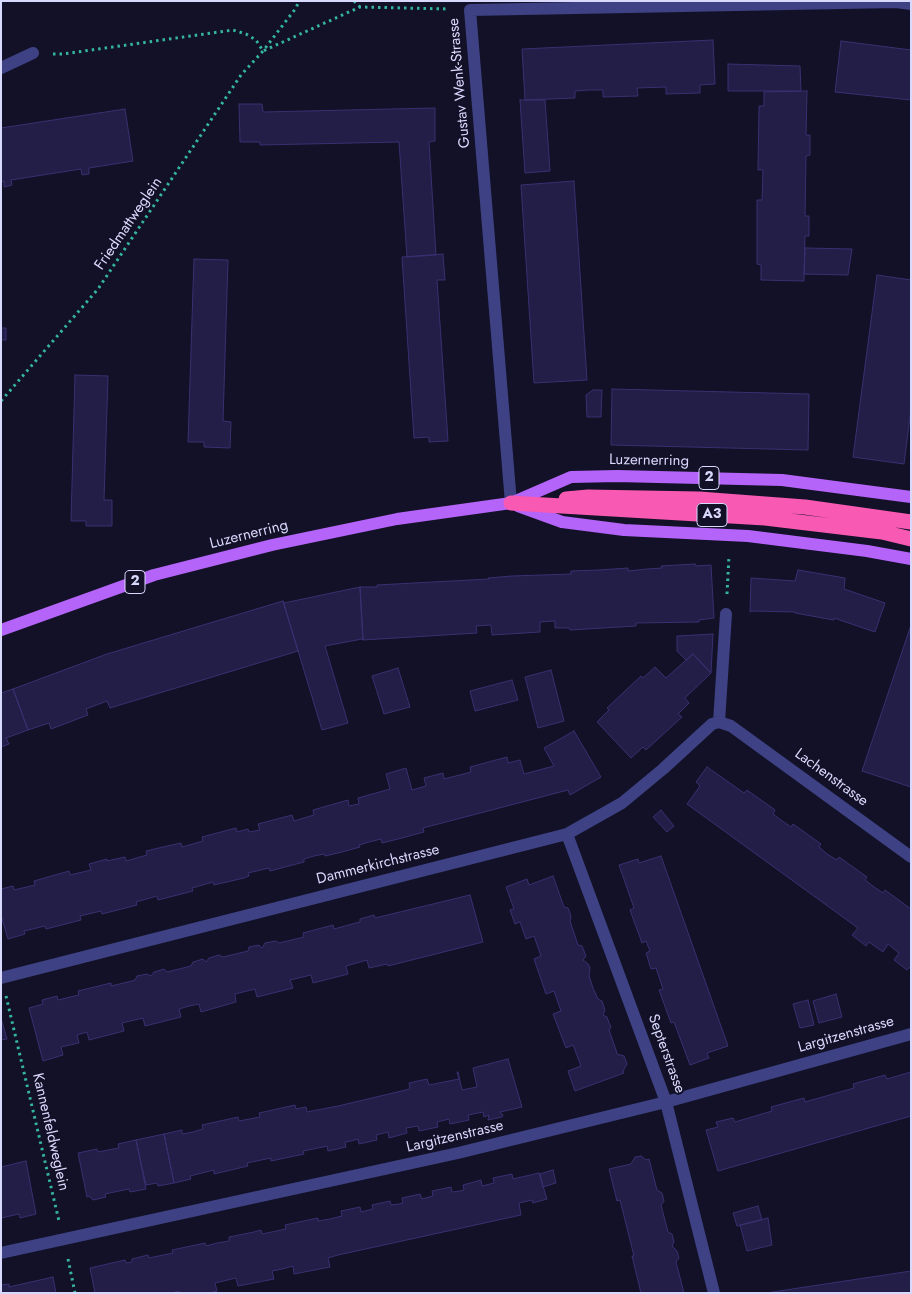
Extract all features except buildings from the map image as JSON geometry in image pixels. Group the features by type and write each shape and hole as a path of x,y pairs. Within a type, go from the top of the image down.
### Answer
{"highway":[{"name":"A3","path":"511,504 588,498 699,499 805,507 911,522"},
{"name":"A3","path":"511,504 765,518 882,532 911,539"}],"main road":[{"name":"Luzernerring","path":"1,630 154,575 272,545 397,519 511,504 571,477 617,476 782,480 911,497"},
{"name":"Luzernerring","path":"511,504 562,522 624,530 730,535 867,551 911,559"}],"street":[{"name":"Gustav Wenk-Strasse","path":"511,504 470,10 896,2 911,4"},
{"path":"1,68 34,53"},
{"path":"719,722 726,614"},
{"name":"Lachenstrasse","path":"719,722 731,726 911,857"},
{"name":"Dammerkirchstrasse","path":"1,978 567,834 622,803 712,724 719,722"},
{"name":"Septerstrasse","path":"567,834 666,1102 714,1293"},
{"name":"Largitzenstrasse","path":"1,1253 458,1153 666,1102 911,1034"}],"path":[{"name":"Friedmattweglein","path":"1,401 98,290 241,75 263,51 296,8 299,1"},
{"path":"354,1 360,7"},
{"name":"Friedmattweglein","path":"263,51 360,7 470,10"},
{"path":"34,53 63,54 233,30 246,34 256,40 263,51"},
{"path":"726,614 730,535"},
{"name":"Kannenfeldweglein","path":"1,978 64,1239 75,1293"}]}
